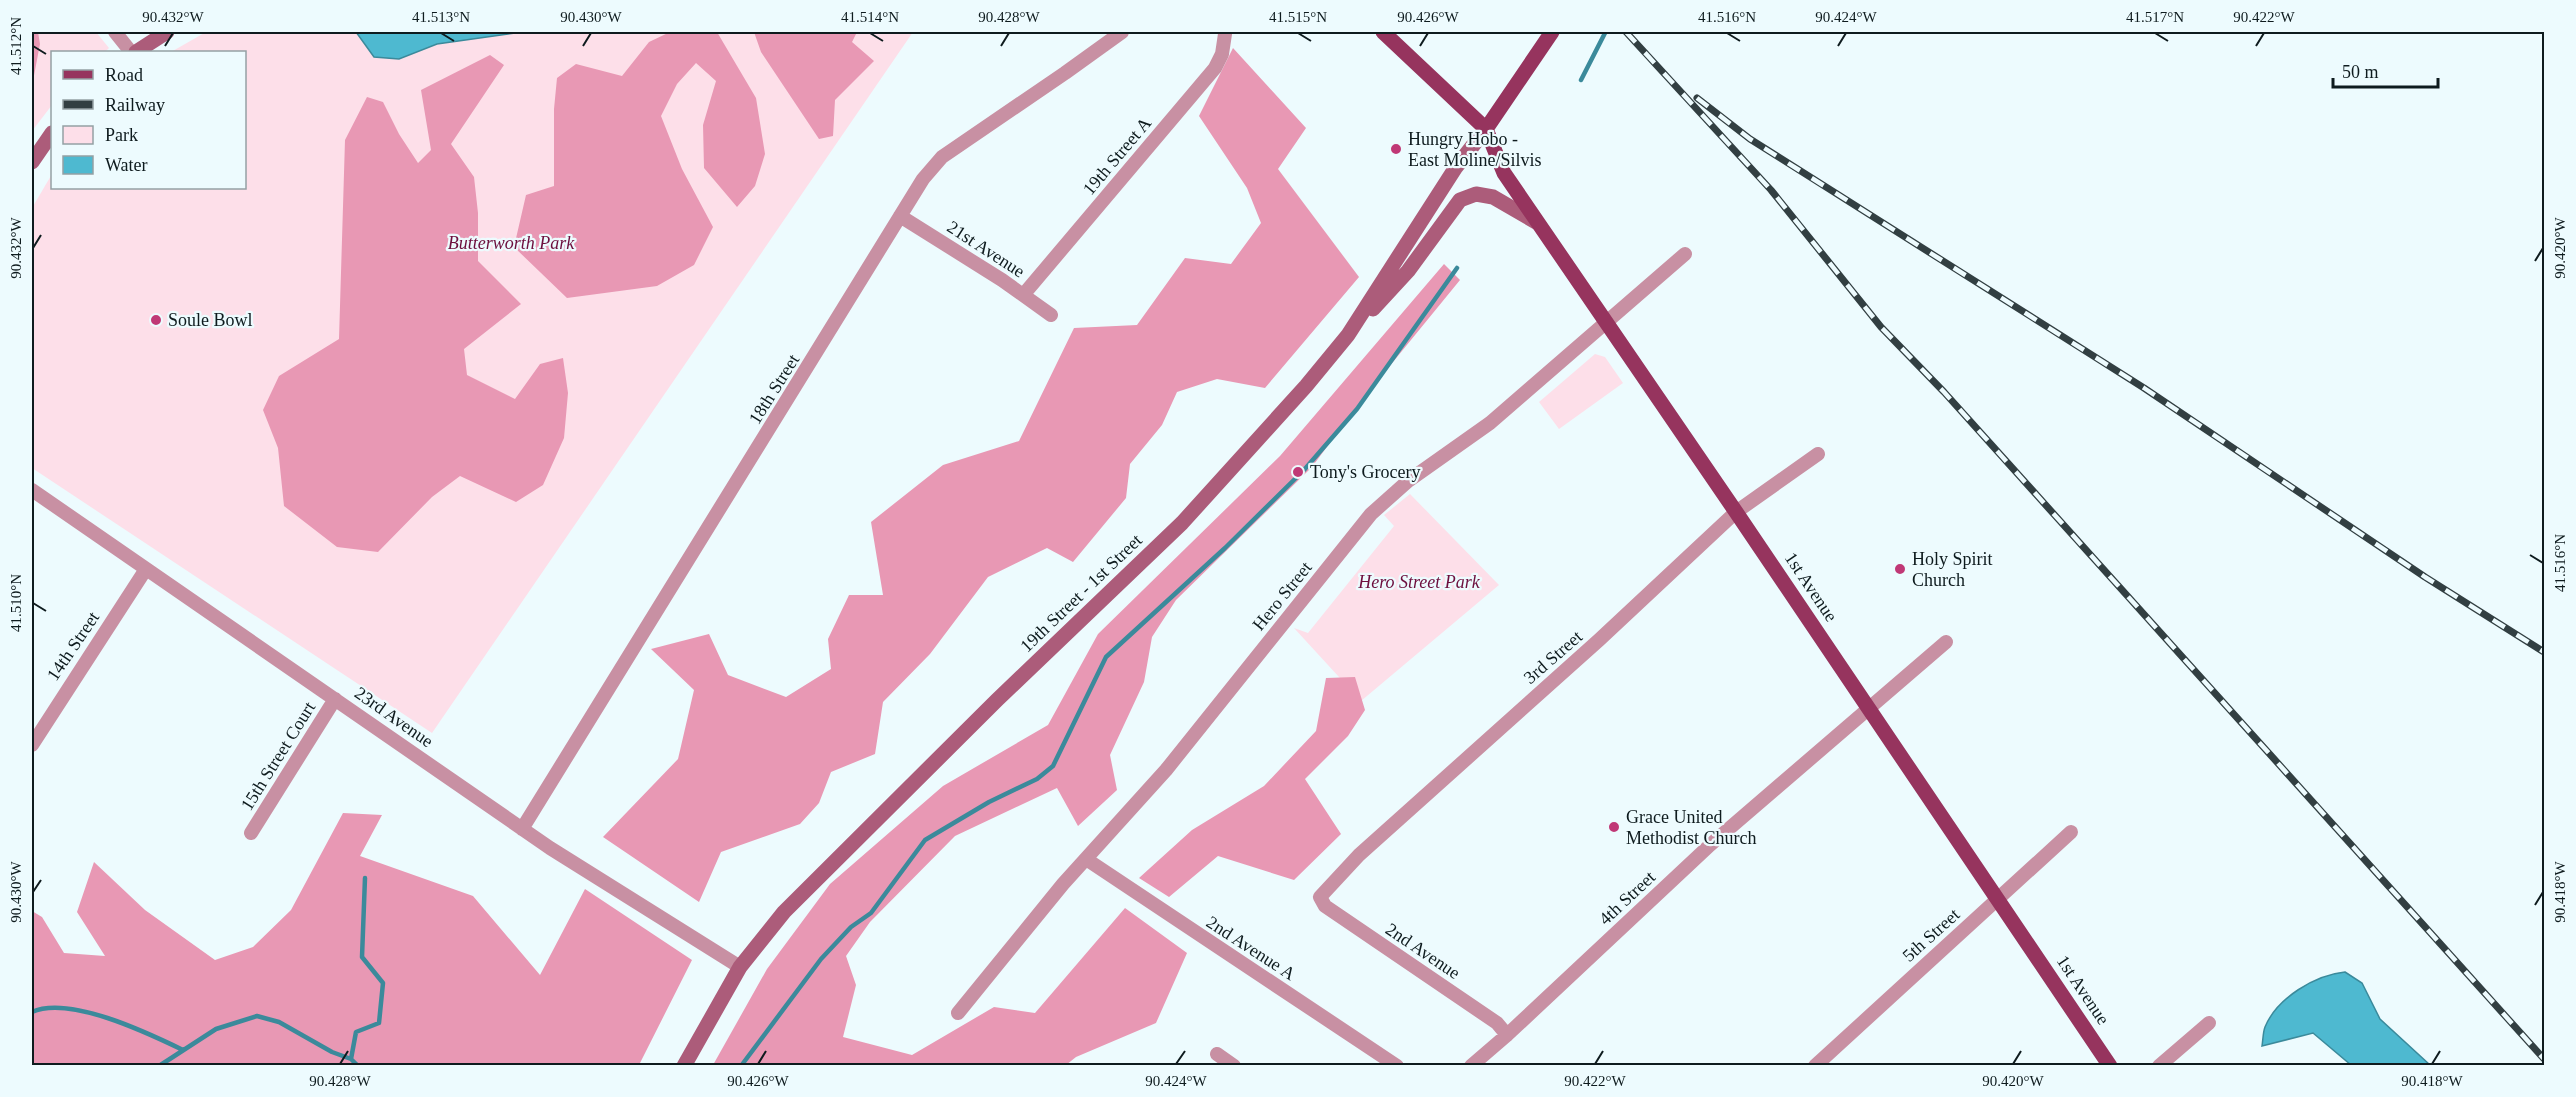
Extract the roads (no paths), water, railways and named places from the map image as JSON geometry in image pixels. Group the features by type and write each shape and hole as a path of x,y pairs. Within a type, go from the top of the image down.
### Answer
{"main road":[{"path":"137,51 167,32"},
{"path":"1383,32 1486,129 1552,32"},
{"name":"1st Avenue","path":"1486,129 1504,173 1536,222 1606,321 2110,1065"},
{"name":"19th Street - 1st Street","path":"684,1065 740,967 784,912 821,873 1182,523 1348,335 1456,167 1486,129"},
{"path":"32,162 51,134"},
{"path":"1348,335 1408,271 1460,200 1476,194 1493,197 1536,222"}],"street":[{"path":"115,32 130,51"},
{"name":"18th Street","path":"522,829 923,178 942,157 1065,74 1122,32"},
{"name":"19th Street A","path":"1024,294 1215,68 1222,54 1225,34"},
{"name":"21st Avenue","path":"900,216 1024,294 1051,315"},
{"name":"Hero Street","path":"958,1013 1024,930 1166,770 1371,514 1408,481 1490,423 1685,254"},
{"name":"3rd Street","path":"1320,897 1359,855 1599,640 1736,512 1818,454"},
{"name":"23rd Avenue","path":"32,490 522,829 740,967"},
{"name":"14th Street","path":"32,745 36,726 146,569"},
{"name":"4th Street","path":"1471,1065 1507,1035 1710,845 1946,642"},
{"name":"15th Street Court","path":"251,833 336,699"},
{"name":"5th Street","path":"1815,1065 2071,832"},
{"name":"2nd Avenue A","path":"1086,859 1397,1065"},
{"name":"2nd Avenue","path":"1320,897 1325,906 1497,1023 1507,1035"},
{"path":"2159,1065 2209,1023"},
{"path":"1217,1054 1234,1065"}],"water":[{"path":"356,32 560,32 515,33 437,44 399,59 374,57"},
{"path":"2345,972 2362,983 2380,1019 2430,1065 2351,1065 2313,1033 2262,1046 2265,1027 2278,1007 2288,998 2310,983"}],"waterway":[{"path":"1581,80 1605,33"},
{"path":"741,1066 821,959 851,927 871,913 925,840 989,802 1037,779 1053,766 1106,657 1225,548 1304,470 1357,409 1457,268"},
{"path":"351,1059 356,1032 379,1023 383,983 362,957 365,878"},
{"path":"32,1012 48,1008 66,1008 87,1012 130,1026 183,1050"},
{"path":"159,1066 216,1029 257,1016 279,1022 332,1052 351,1059 358,1066"}],"railway":[{"path":"1626,32 1771,190 1881,327 1944,392 2544,1059"},
{"path":"1697,98 1750,139 2144,388 2425,577 2544,652"}],"place":[{"name":"Hungry Hobo - East Moline/Silvis","path":"1396,149"},
{"name":"Soule Bowl","path":"156,320"},
{"name":"Tony's Grocery","path":"1298,472"},
{"name":"Holy Spirit Church","path":"1900,569"},
{"name":"Grace United Methodist Church","path":"1614,827"}],"park label":[{"name":"Butterworth Park","path":"511,243"},
{"name":"Hero Street Park","path":"1419,582"}]}
